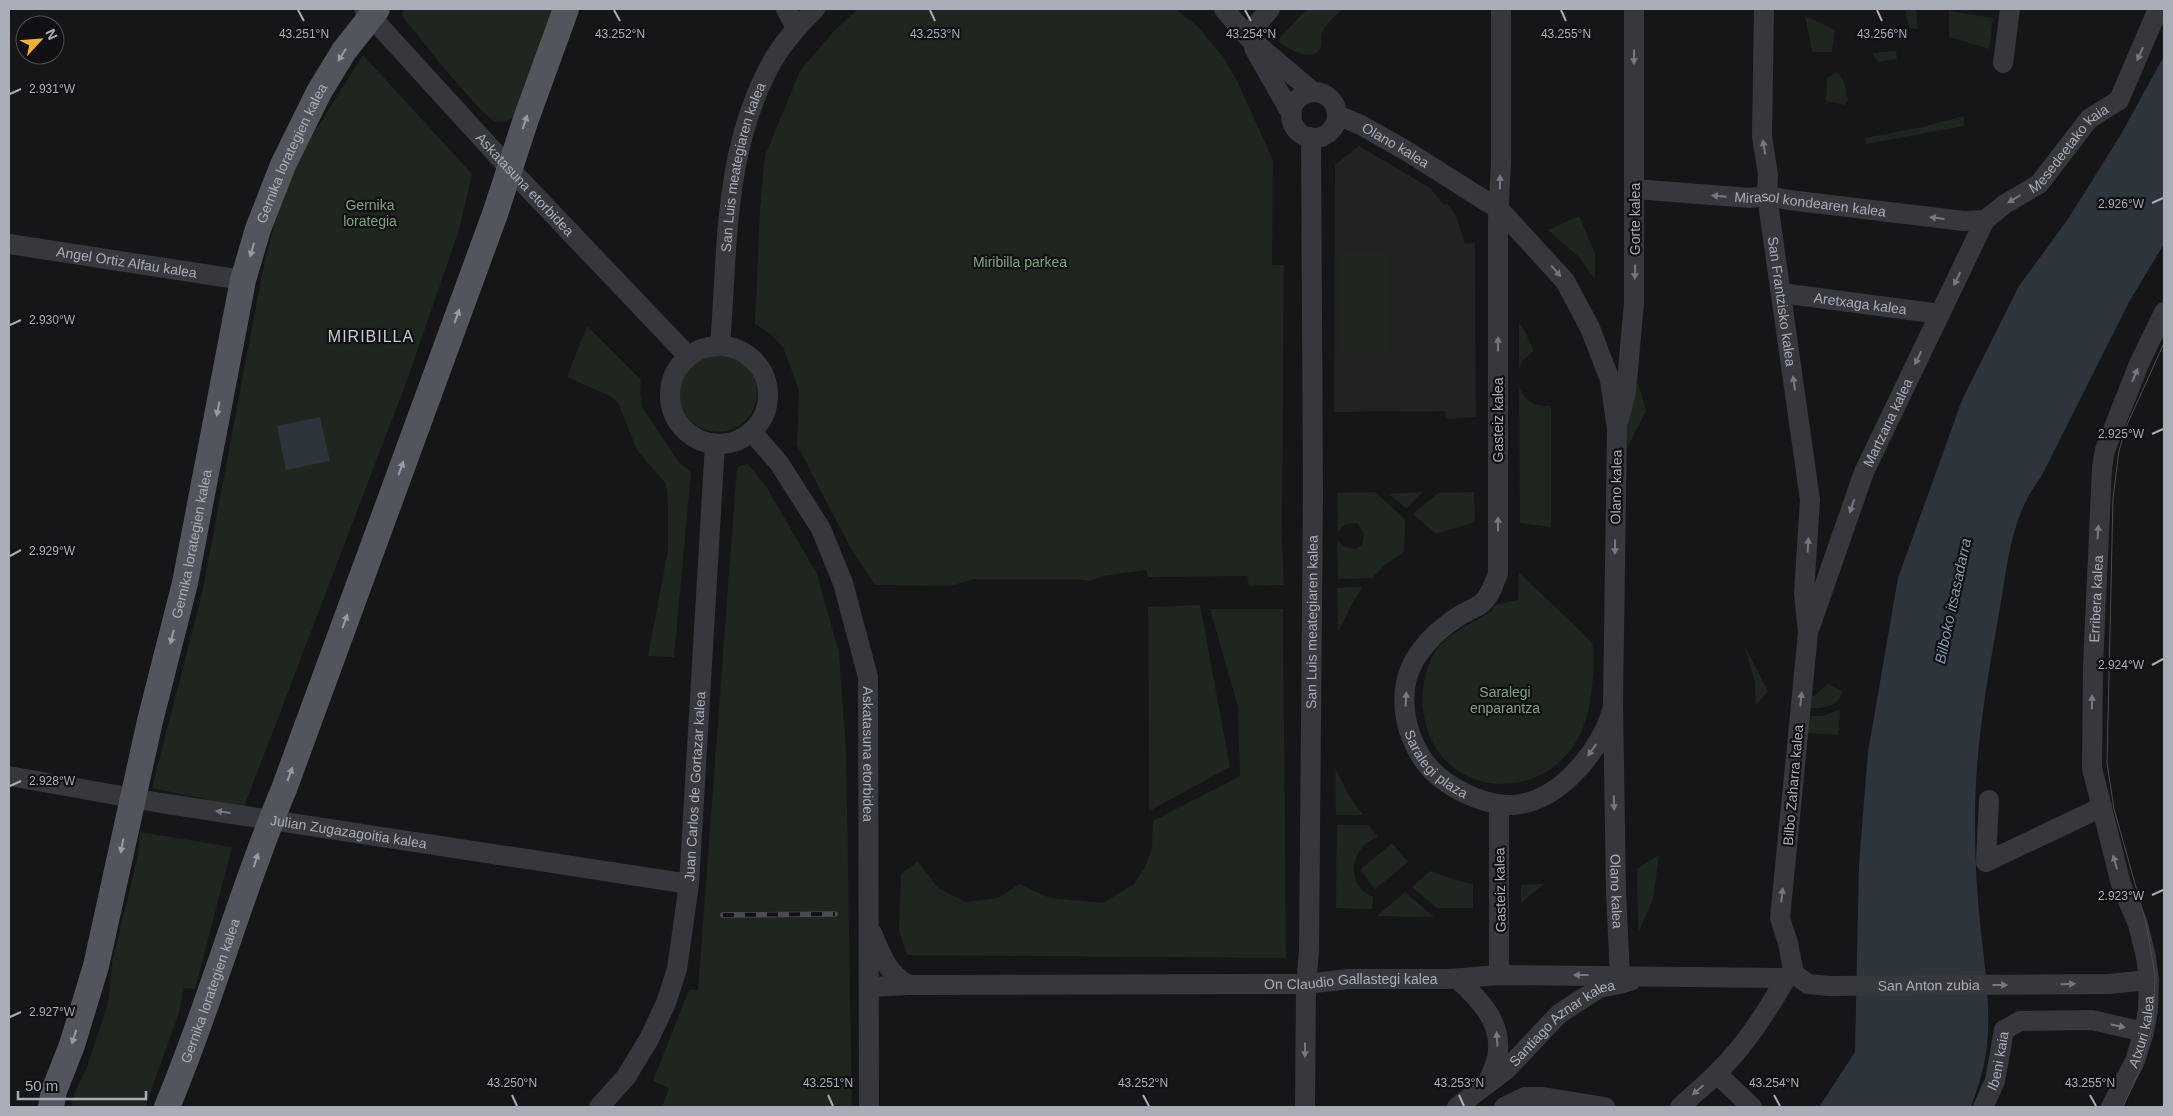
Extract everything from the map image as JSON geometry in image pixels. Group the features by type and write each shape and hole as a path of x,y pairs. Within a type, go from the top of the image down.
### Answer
{"main road":[{"path":"272,819 495,214 509,168 566,9"},
{"name":"Gernika lorategien kalea","path":"49,1105 90,988 150,721 185,583 244,280 268,202 296,138 319,92 370,11"},
{"name":"Gernika lorategien kalea","path":"167,1107 242,902 260,847 272,819"}],"street":[{"path":"786,9 796,28"},
{"name":"San Luis meategiaren kalea","path":"720,345 731,187 738,146 756,93 772,60 796,28 815,9"},
{"path":"1224,9 1247,36 1313,92"},
{"path":"1247,36 1270,9"},
{"name":"Gasteiz kalea","path":"1498,573 1498,221 1500,210 1501,9"},
{"name":"Gorte kalea","path":"1617,428 1626,392 1633,331 1635,189 1634,9"},
{"name":"San Frantzisko kalea","path":"1764,9 1762,136 1768,175 1767,196 1810,500 1804,593"},
{"path":"2003,63 2010,9"},
{"name":"Mesedeetako kaia","path":"1986,220 2006,204 2039,184 2089,119 2119,100 2158,9"},
{"name":"Askatasuna etorbidea","path":"370,11 509,168 688,356"},
{"path":"1247,36 1292,115 1297,130 1310,137 1324,136 1336,121 1337,114 1332,101 1321,93 1313,92 1300,97 1293,108 1292,115"},
{"name":"Olano kalea","path":"1337,114 1390,142 1500,210 1565,282 1590,328 1610,380 1617,428 1613,707 1616,892 1633,978"},
{"name":"San Luis meategiaren kalea","path":"1304,1107 1306,984 1309,951 1313,491 1310,137"},
{"name":"Mirasol kondearen kalea","path":"1635,189 1750,198 1767,196 1964,221 1986,220"},
{"name":"Martzana kalea","path":"1808,633 1864,472 1986,220"},
{"name":"Angel Ortiz Alfau kalea","path":"9,244 244,280"},
{"path":"1499,267 1508,254 1525,248 1536,248"},
{"name":"Aretxaga kalea","path":"1781,293 1940,314"},
{"name":"Erribera kalea","path":"2148,980 2155,959 2121,884 2092,768 2091,743 2097,552 2102,468 2105,450 2139,364 2164,312"},
{"path":"720,345 737,348 751,357 762,370 768,386 768,403 763,419 752,432 741,440 729,444 716,444 699,440 685,431 675,417 670,401 671,385 677,369 688,356 708,346 720,345"},
{"name":"Askatasuna etorbidea","path":"752,432 779,462 821,529 844,582 864,655 868,677 869,1107"},
{"name":"Juan Carlos de Gortazar kalea","path":"599,1107 626,1077 649,1040 666,1003 677,969 689,884 716,444"},
{"name":"Saralegi plaza","path":"1498,573 1490,593 1483,602 1437,632 1426,644 1416,658 1407,678 1406,722 1422,759 1450,785 1478,799 1499,804 1520,805 1534,801 1556,788 1579,768 1603,735 1613,707"},
{"name":"Bilbo Zaharra kalea","path":"1790,976 1788,942 1780,918 1780,908 1808,633 1804,593"},
{"name":"Julian Zugazagoitia kalea","path":"9,776 133,798 689,884"},
{"path":"1989,800 1986,862 2102,807"},
{"name":"Gasteiz kalea","path":"1499,804 1499,976"},
{"path":"869,928 886,963 897,979 909,985"},
{"name":"On Claudio Gallastegi kalea","path":"870,987 909,985 1306,984 1348,979 1457,979 1499,976 1633,978 1790,976 1808,984 1829,986"},
{"path":"1680,1107 1717,1074 1769,1008 1790,976"},
{"name":"Santiago Aznar kalea","path":"1457,1107 1507,1069 1559,1014 1599,988 1633,978"},
{"path":"1305,1023 1311,1008 1319,999 1336,985 1348,979"},
{"name":"Santiago Aznar kalea","path":"1457,979 1479,998 1491,1016 1497,1034 1497,1058 1487,1086"},
{"name":"San Anton zubia","path":"1829,986 2109,984 2148,980"},
{"name":"Atxuri kalea","path":"2111,1107 2135,1061 2144,1032 2148,1010 2148,980"},
{"name":"Ibeni kaia","path":"1983,1107 1995,1081 2004,1030 2020,1021 2092,1020 2144,1032"},
{"path":"1717,1074 1752,1107"},
{"path":"1504,1107 1525,1097 1543,1097 1605,1107"}],"shaded area":[{"path":"1359,146 1430,188 1444,205 1447,204 1456,216 1465,244 1475,243 1476,417 1446,419 1445,411 1334,412 1335,165"}],"green space":[{"path":"403,9 556,9 517,116 501,122 495,121 488,116 463,90 402,16"},
{"name":"Miribilla parkea","path":"858,9 1176,9 1197,26 1224,58 1238,83 1273,160 1272,265 1284,265 1282,536 1284,585 1249,586 1247,576 1148,577 1146,570 1103,576 1090,581 1076,579 974,579 950,586 875,585 850,547 797,445 799,390 783,347 769,333 755,324 760,208 765,156 800,71 835,30"},
{"path":"1307,9 1342,9 1323,30 1320,49 1310,55 1298,53 1277,41"},
{"path":"1905,9 1916,9 1918,29 1909,28"},
{"path":"1949,11 1993,18 1989,49 1949,37"},
{"path":"1805,16 1835,30 1832,52 1812,52"},
{"path":"1896,51 1897,59 1878,62 1872,53"},
{"name":"Gernika lorategia","path":"363,55 472,174 459,230 406,383 244,807 152,788 202,594 264,264 287,176"},
{"path":"1835,73 1839,74 1844,82 1848,100 1845,105 1826,101 1827,78"},
{"path":"1964,116 1964,126 1866,144 1865,138 1922,127"},
{"path":"1579,216 1595,253 1595,279 1578,256 1548,230"},
{"path":"1339,252 1389,253 1390,354 1340,354"},
{"path":"1519,323 1534,351 1522,361 1519,369"},
{"path":"587,326 641,380 642,407 677,460 691,472 674,657 648,656 668,550 666,484 637,450 618,403 610,396 567,377"},
{"path":"718,354 733,357 746,365 754,378 757,393 754,408 746,421 733,429 718,432 703,429 690,421 682,408 679,393 682,378 690,365 703,357"},
{"path":"1638,382 1646,411 1628,446 1621,426"},
{"path":"1519,387 1531,403 1540,406 1551,406 1551,527 1520,523"},
{"path":"748,464 767,488 817,574 839,653 846,749 852,1107 662,1107 669,1088 653,1081 689,990 698,990 737,468"},
{"path":"1375,492 1405,519 1404,551 1372,578 1338,579 1337,540 1344,547 1355,549 1362,545 1364,534 1358,524 1355,523 1344,525 1338,532 1337,493"},
{"path":"1423,492 1406,508 1389,494"},
{"path":"1474,492 1475,522 1436,534 1413,514 1438,493"},
{"name":"Saralegi enparantza","path":"1519,573 1591,642 1594,653 1593,679 1588,711 1575,743 1554,766 1529,780 1501,784 1474,779 1450,765 1432,741 1423,709 1423,688 1431,660 1445,641 1492,611 1495,605 1518,600"},
{"path":"1363,587 1354,600 1338,632 1337,588"},
{"path":"1200,605 1230,767 1149,811 1148,607"},
{"path":"1210,609 1283,609 1286,958 907,955 899,930 901,874 918,861 938,888 966,902 998,898 1019,884 1050,898 1103,903 1134,884 1144,869 1152,849 1153,821 1240,776 1238,707"},
{"path":"1744,645 1768,691 1756,705 1755,682"},
{"path":"1828,684 1842,691 1838,700 1830,706 1810,708 1811,695 1814,696"},
{"path":"1840,709 1838,735 1808,733 1809,716 1822,716"},
{"path":"1335,768 1348,794 1363,815 1336,815"},
{"path":"1337,825 1369,825 1378,837 1368,842 1361,849 1356,857 1354,866 1358,884 1364,892 1373,897 1372,909 1336,908"},
{"path":"140,832 232,847 195,989 184,988 178,1016 145,1107 73,1107 71,1101 87,1067 108,1004 112,963 138,855"},
{"path":"1392,843 1408,862 1375,889 1360,870"},
{"path":"1659,855 1653,899 1638,933 1637,869"},
{"path":"1430,871 1473,884 1473,908 1437,908 1412,887"},
{"path":"1544,884 1521,903 1521,885"},
{"path":"1405,892 1434,917 1377,916"}],"water":[{"name":"Bilboko itsasadarra","path":"2164,56 2164,244 2129,302 2041,477 2023,507 2012,540 2009,556 1986,689 1975,799 1978,906 1987,988 1988,1017 1986,1053 1976,1092 1971,1107 1819,1107 1855,1052 1859,864 1868,752 1898,578 1962,400 2019,286 2068,219 2120,136"},
{"path":"320,417 330,461 286,470 277,426"}],"tram line":[{"path":"2123,1107 2139,1072 2153,1022 2155,975 2146,923 2114,809 2107,763 2113,498 2119,451 2126,427 2164,343"}],"railway":[{"path":"723,915 835,914"}],"district":[{"name":"MIRIBILLA","path":"371,336"}]}
